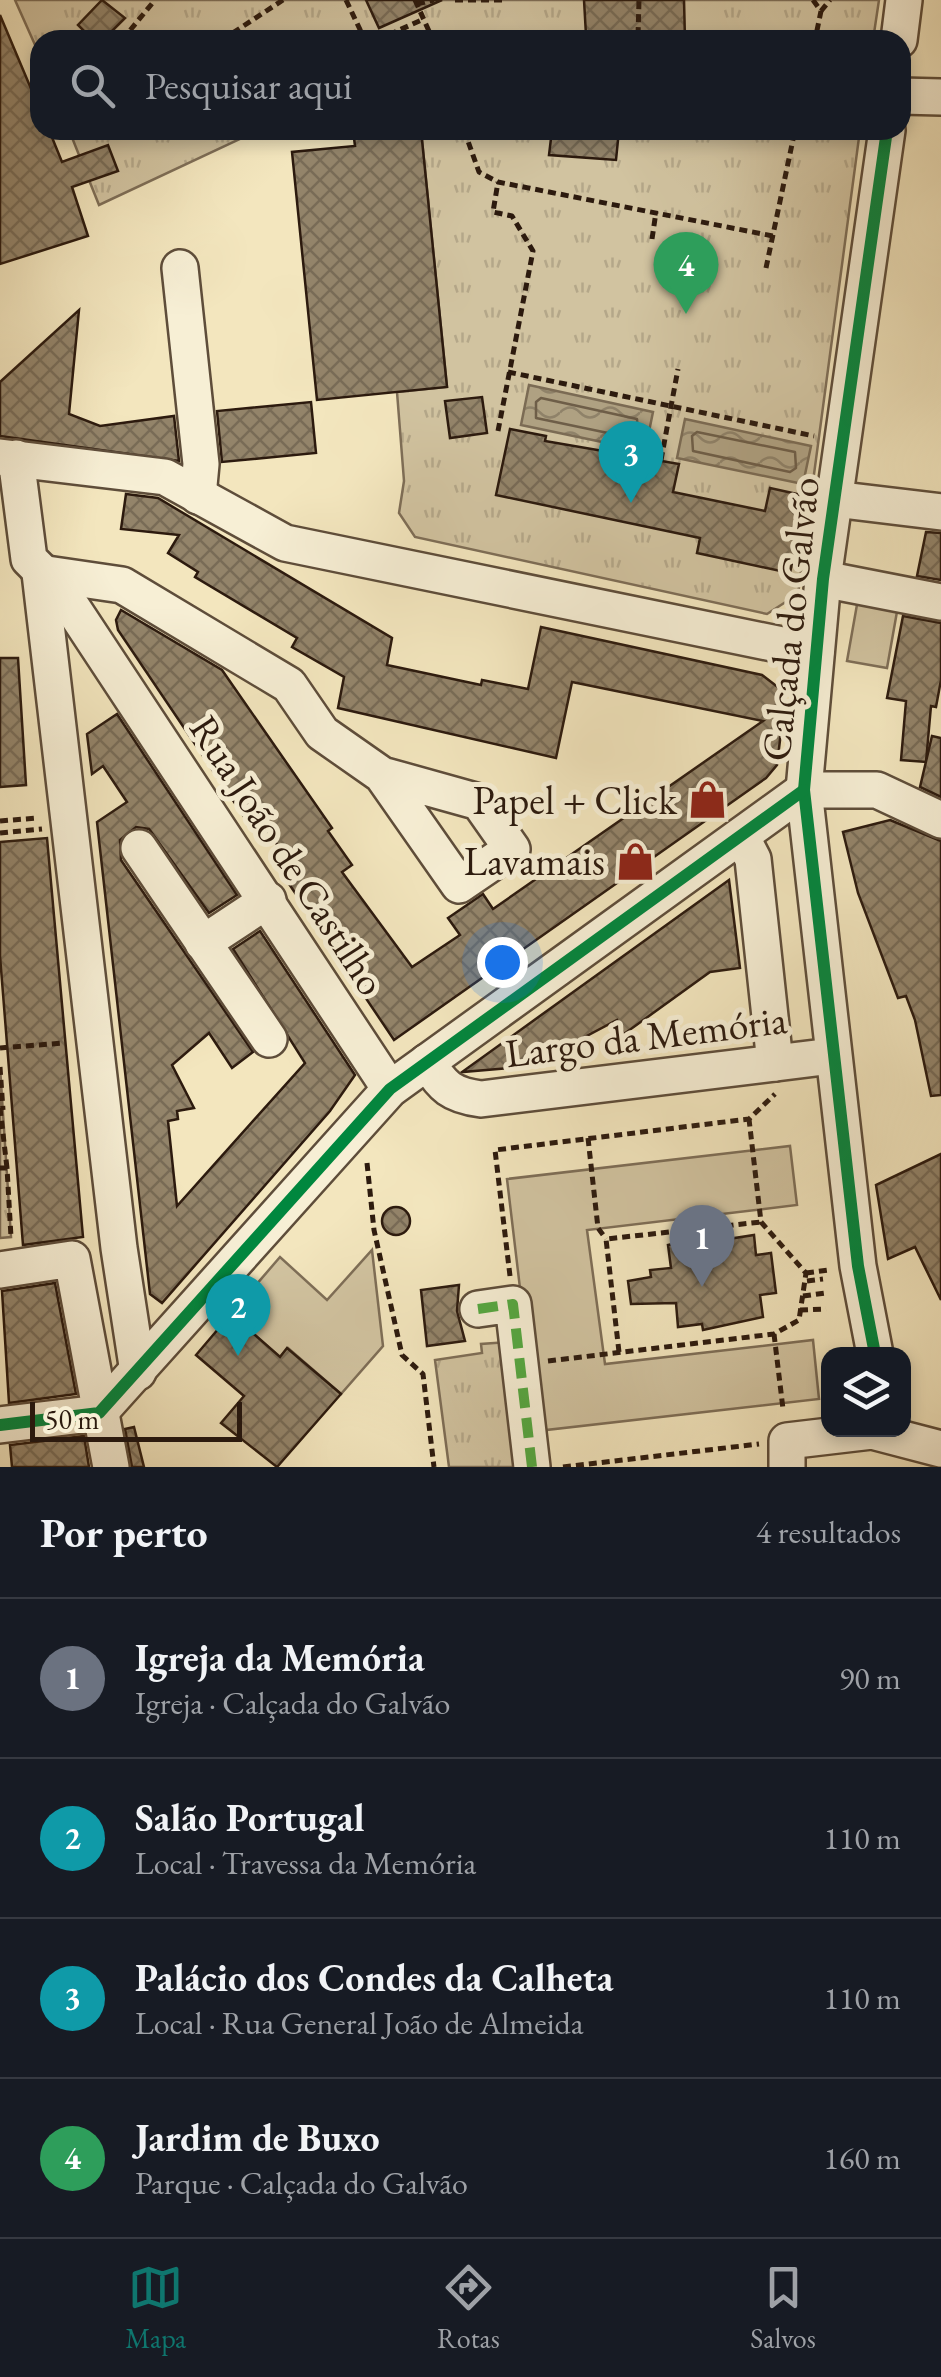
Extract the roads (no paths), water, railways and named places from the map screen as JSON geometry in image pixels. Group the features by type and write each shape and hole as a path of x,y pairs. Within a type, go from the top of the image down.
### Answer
{"street":[{"path":"900,30 904,0"},
{"path":"911,96 941,96"},
{"name":"Calçada do Galvão","path":"874,1347 858,1266 804,790 824,578 886,140"},
{"path":"180,268 200,464 198,496"},
{"path":"8,458 166,478 284,543 816,652"},
{"name":"Rua João de Castilho","path":"8,458 29,559 62,592 390,1089"},
{"path":"834,499 941,512"},
{"path":"138,1372 40,574 122,585 289,685 322,734 382,775"},
{"path":"824,578 941,602"},
{"path":"55,690 78,670 92,666 114,669"},
{"path":"0,1424 99,1413 390,1089 804,790 878,790 941,820"},
{"path":"741,836 753,859 775,1063"},
{"path":"139,848 268,1040"},
{"path":"203,943 268,900"},
{"name":"Largo da Memória","path":"427,1062 444,1088 455,1095 481,1100 832,1056"},
{"path":"6,1254 72,1259 111,1467"},
{"path":"478,1309 513,1304 532,1467"},
{"path":"787,1454 872,1430 894,1444 941,1450"}],"water":[{"path":"529,385 653,412 645,451 521,425"},
{"path":"685,419 811,446 803,484 677,458"}],"place":[{"name":"Jardim de Buxo","path":"686,314"},
{"name":"Palácio dos Condes da Calheta","path":"631,503"},
{"name":"Papel + Click","path":"707,800"},
{"name":"Lavamais","path":"635,861"},
{"name":"Igreja da Memória","path":"702,1287"},
{"name":"Salão Portugal","path":"238,1356"}]}
